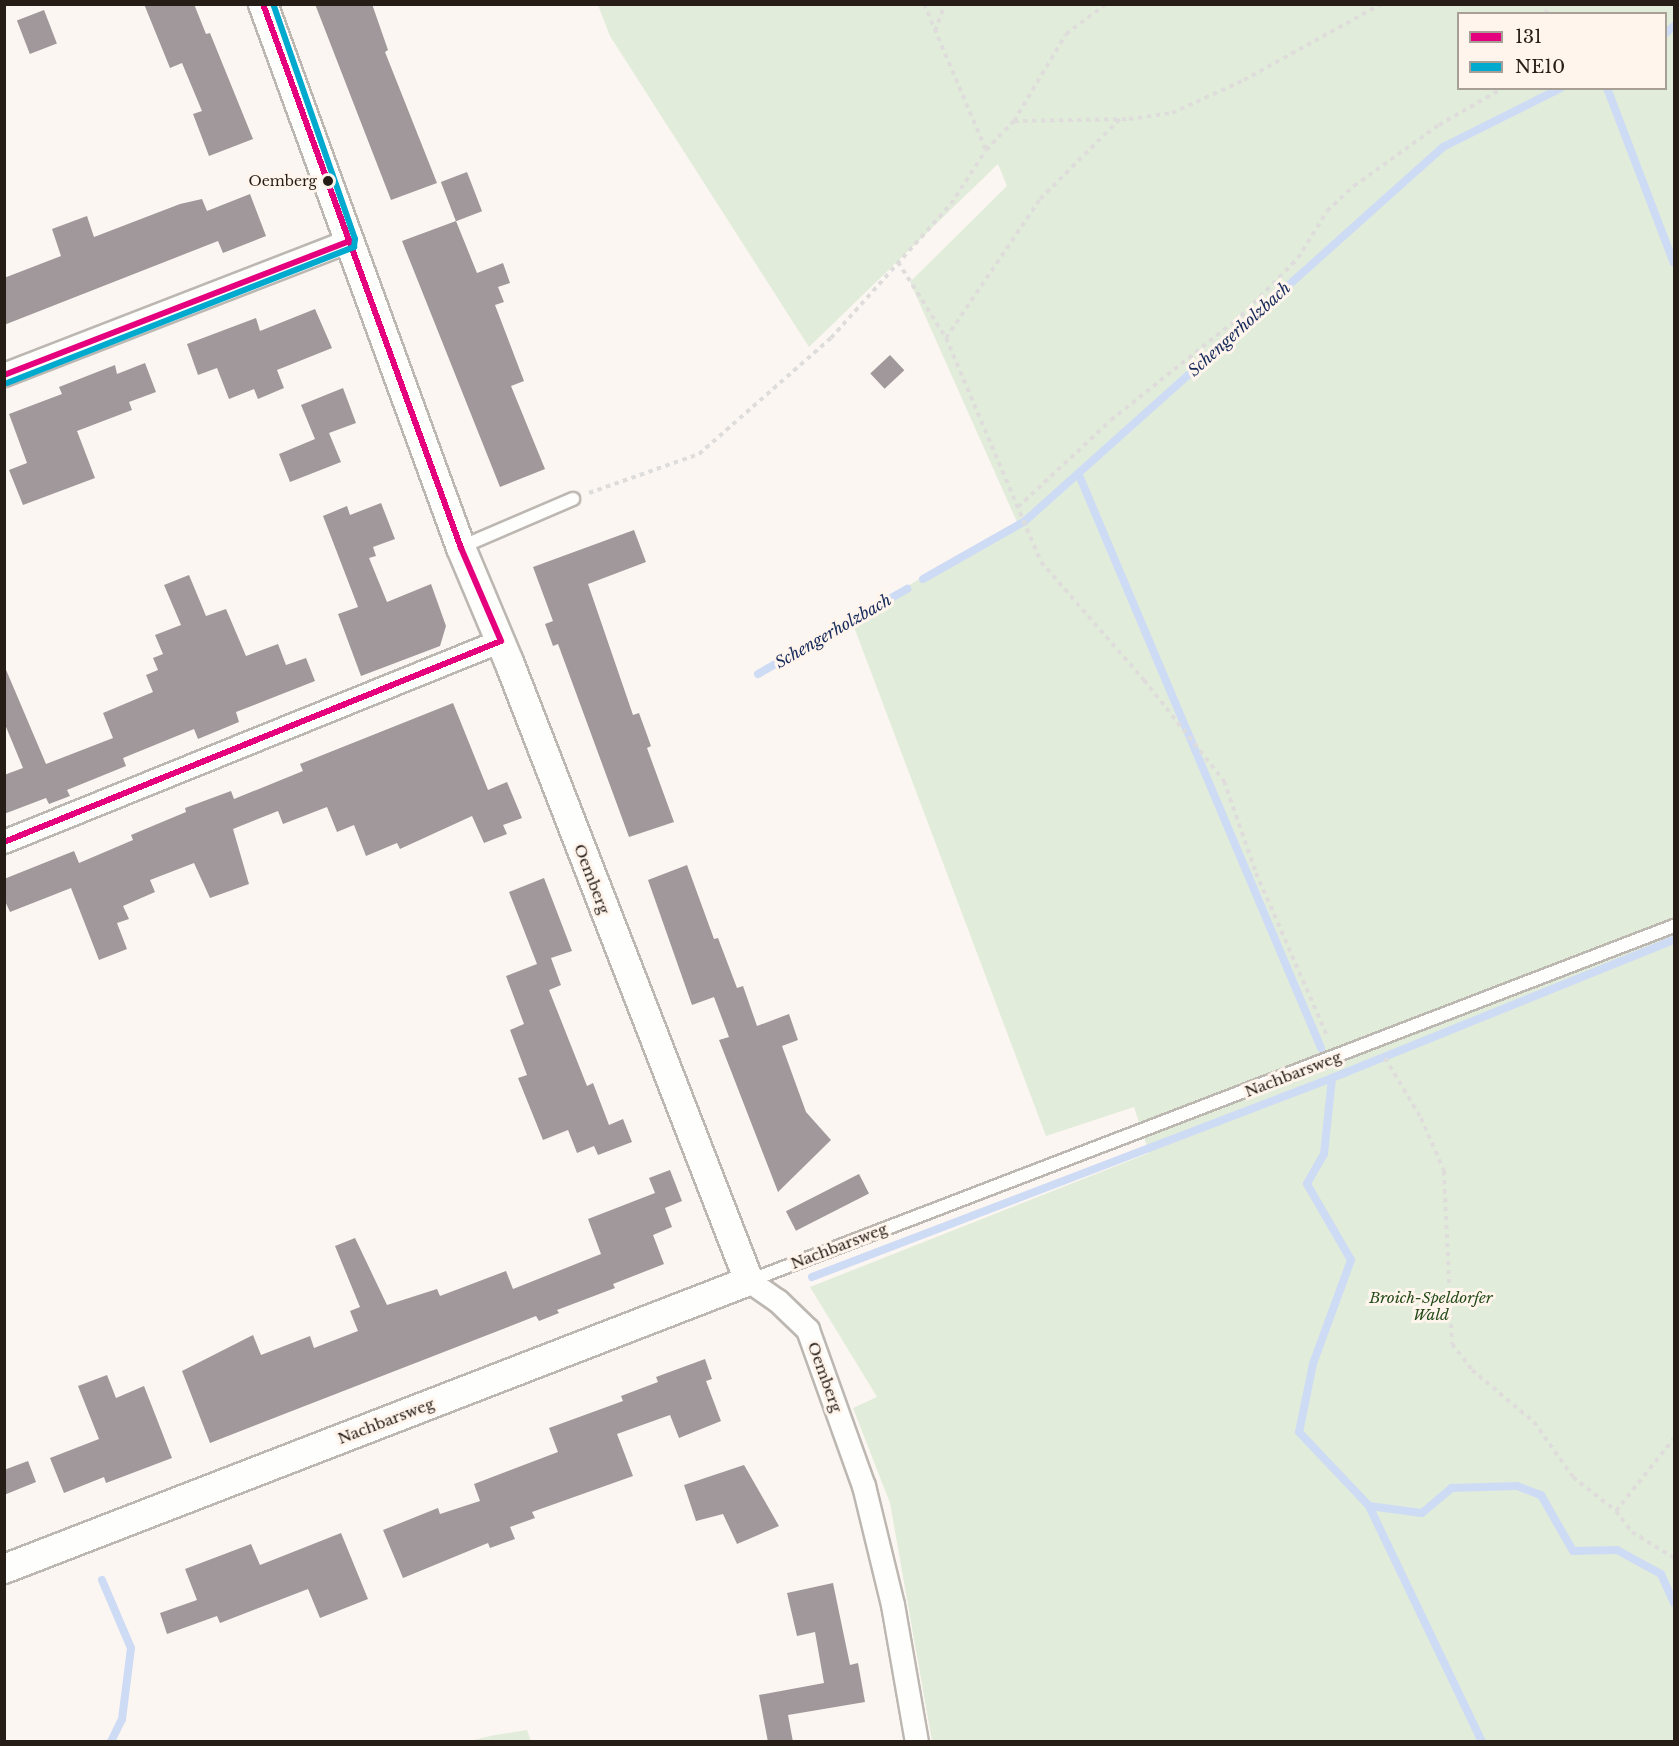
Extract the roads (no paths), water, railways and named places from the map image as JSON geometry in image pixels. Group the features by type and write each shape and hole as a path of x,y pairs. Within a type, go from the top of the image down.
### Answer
{"street":[{"name":"Oemberg","path":"262,4 347,242 461,548 501,641 749,1281 778,1301 808,1330 864,1486 893,1605 917,1742"},
{"path":"4,375 347,242"},
{"path":"4,842 501,641"},
{"name":"Nachbarsweg","path":"4,1569 749,1281"}],"lane":[{"path":"461,548 573,499"},
{"name":"Nachbarsweg","path":"749,1281 1382,1040 1674,926"}],"waterway":[{"name":"Schengerholzbach","path":"1667,32 1674,26"},
{"name":"Schengerholzbach","path":"923,579 1025,521 1443,147 1557,90"},
{"path":"1608,90 1674,263"},
{"path":"1079,475 1321,1048"},
{"name":"Schengerholzbach","path":"758,674 907,589"},
{"path":"812,1277 1332,1078 1674,940"},
{"path":"1332,1078 1324,1154 1307,1184 1351,1260 1313,1364 1299,1432 1369,1506 1482,1742"},
{"path":"1369,1506 1422,1513 1452,1488 1517,1486 1541,1495 1573,1551 1617,1550 1661,1574 1674,1603"},
{"name":"Schengerholzbach","path":"102,1580 131,1648 122,1719 111,1742"}],"place":[{"name":"Oemberg","path":"328,181"}],"park label":[{"name":"Broich-Speldorfer Wald","path":"1431,1306"}]}
